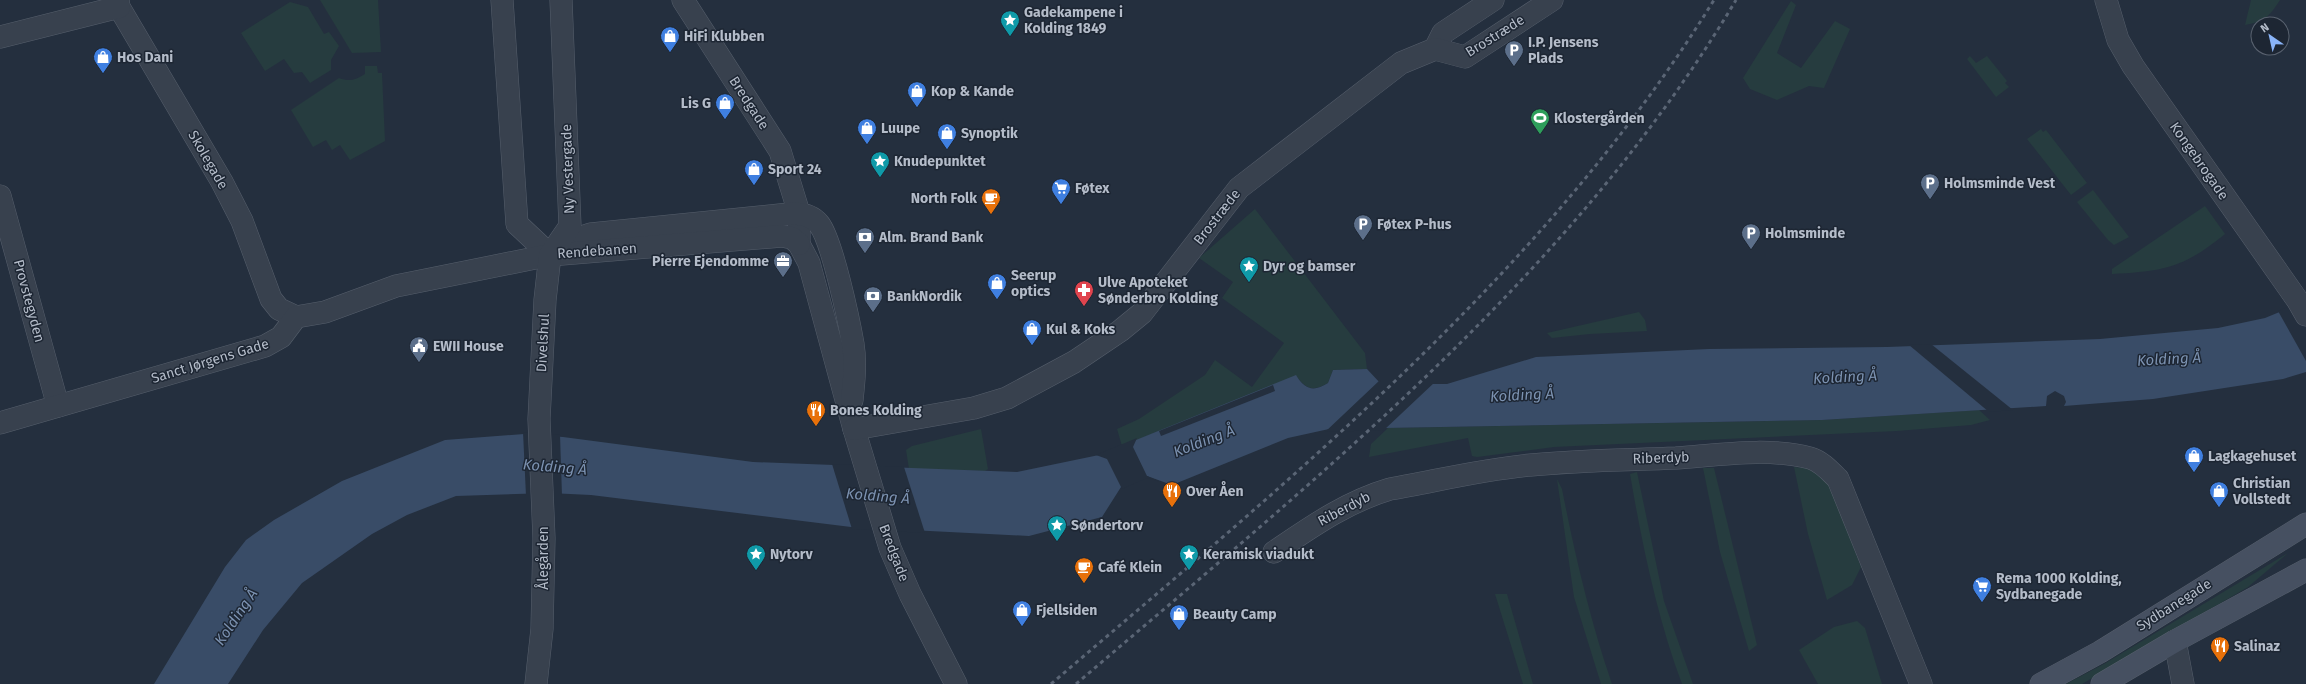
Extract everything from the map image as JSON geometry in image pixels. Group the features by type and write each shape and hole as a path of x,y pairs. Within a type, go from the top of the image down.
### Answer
{"main road":[{"name":"Sydbanegade","path":"2041,684 2100,652 2306,524"},
{"path":"2102,684 2175,641 2306,570"}],"street":[{"path":"502,0 517,224 550,255"},
{"name":"Ny Vestergade","path":"550,255 570,226 561,0"},
{"name":"Bredgade","path":"684,0 780,151 799,213 799,244 809,263 864,463 886,534 910,594 956,684"},
{"path":"1435,49 1443,33 1493,0"},
{"name":"Brostræde","path":"853,422 974,408 1000,400 1074,362 1120,331 1142,313 1239,188 1401,63 1435,49 1465,57 1552,0"},
{"name":"Kongebrogade","path":"2106,0 2118,40 2133,66 2302,308"},
{"path":"0,37 119,4"},
{"name":"Skolegade","path":"119,4 222,182 242,221 271,299 279,309 296,317"},
{"name":"Provstegyden","path":"0,196 58,406"},
{"name":"Rendebanen","path":"550,255 584,236 591,234 799,213"},
{"name":"Bredgade","path":"799,213 806,214 818,223 827,236 832,253 853,345 853,422"},
{"name":"Rendebanen","path":"550,255 782,236 792,238 799,244"},
{"path":"296,317 325,312 396,286 550,255"},
{"name":"Divelshul","path":"539,431 545,300 550,255"},
{"name":"Sanct Jørgens Gade","path":"0,423 265,346 281,337 296,317"},
{"name":"Ålegården","path":"536,684 542,629 544,538 539,431"},
{"name":"Riberdyb","path":"1274,552 1332,512 1368,495 1398,487 1529,465 1587,460 1748,453 1788,454 1811,458 1824,465 1838,479 1921,684"},
{"path":"2175,641 2183,684"}],"green space":[{"path":"320,0 378,0 381,52 352,53"},
{"path":"2251,0 2280,0 2273,11 2267,16 2250,16 2250,24 2245,25"},
{"path":"1791,1 1796,5 1777,53 1801,68 1835,21 1850,29 1824,88 1809,86 1777,100 1750,89 1743,78"},
{"path":"290,2 308,7 324,34 329,32 339,46 331,60 331,70 310,83 302,72 294,73 284,59 265,71 241,33"},
{"path":"1970,56 1976,63 1987,56 2007,81 2005,83 2009,87 1996,97 1967,59"},
{"path":"365,66 377,66 378,73 382,73 385,141 350,160 340,145 332,150 326,140 313,147 291,110 339,78 349,80 362,76 365,74"},
{"path":"2041,129 2043,132 2046,130 2087,183 2071,195 2027,139"},
{"path":"2093,190 2129,237 2114,245 2108,240 2077,202"},
{"path":"2205,206 2225,234 2210,245 2185,261 2173,266 2146,271 2112,274 2112,269"},
{"path":"1255,209 1365,353 1367,369 1333,370 1328,383 1318,388 1310,388 1303,384 1296,376 1122,446 1117,429 1139,419 1205,375 1215,360 1252,387 1284,343 1222,298 1233,282 1199,258"},
{"path":"1639,312 1645,320 1647,331 1552,338 1547,333"},
{"path":"1979,410 1990,420 1971,425 1897,431 1554,447 1477,457 1472,456 1468,438 1369,457 1371,444 1388,428 1822,420"},
{"path":"981,429 988,469 985,471 909,469 906,450 912,446"},
{"path":"1794,467 1813,469 1829,482 1861,567 1852,585 1827,600 1808,534"},
{"path":"1703,468 1714,468 1757,645 1749,651 1720,552"},
{"path":"1637,472 1664,601 1693,684 1682,684 1658,607 1645,554 1630,474"},
{"path":"1557,479 1562,489 1590,612 1612,684 1601,684 1574,597"},
{"path":"2288,553 2248,587 2082,684 2066,684 2104,664"},
{"path":"1495,594 1507,594 1533,684 1523,684"},
{"path":"1857,621 1865,628 1882,684 1818,684 1799,650 1834,627"}],"water":[{"name":"Kolding Å","path":"2306,301 2306,372 2283,379 2153,399 2064,406 2066,402 2064,396 2055,391 2047,396 2046,406 1822,420 1329,429 1288,438 1172,485 1147,476 1121,487 1102,517 1029,536 851,527 591,495 549,493 456,496 407,515 372,534 302,583 263,630 228,684 154,684 225,567 246,540 274,520 342,481 445,440 524,434 563,437 753,462 1017,472 1099,455 1296,375 1306,386 1310,388 1318,388 1328,383 1333,370 1367,369 1381,384 1447,384 1536,357 1709,349 1887,347 2100,339 2218,328 2265,318"}],"pier":[{"path":"2306,299 2306,361 2278,311"},
{"path":"1931,344 2013,410 1989,412 1909,345"},
{"path":"1380,380 1381,382 1435,382 1384,430 1325,432"},
{"path":"1273,385 1275,391 1161,436 1159,431"},
{"path":"523,432 560,435 562,496 526,496"},
{"path":"1137,438 1133,447 1147,476 1161,482 1147,478 1122,489 1107,459 1096,455"},
{"path":"832,464 904,467 925,533 852,529"}],"railway":[{"path":"1051,684 1232,529 1322,449 1410,367 1494,282 1573,193 1647,99 1714,0"},
{"path":"1076,684 1258,529 1347,450 1434,368 1518,283 1597,194 1670,100 1736,0"}],"place":[{"name":"Gadekampene i Kolding 1849","path":"1010,37"},
{"name":"HiFi Klubben","path":"670,53"},
{"name":"I.P. Jensens Plads","path":"1514,67"},
{"name":"Hos Dani","path":"103,74"},
{"name":"Kop & Kande","path":"917,108"},
{"name":"Lis G","path":"725,120"},
{"name":"Klostergården","path":"1540,135"},
{"name":"Luupe","path":"867,145"},
{"name":"Synoptik","path":"947,150"},
{"name":"Knudepunktet","path":"880,178"},
{"name":"Sport 24","path":"754,186"},
{"name":"Holmsminde Vest","path":"1930,200"},
{"name":"Føtex","path":"1061,205"},
{"name":"North Folk","path":"991,215"},
{"name":"Føtex P-hus","path":"1363,241"},
{"name":"Holmsminde","path":"1751,250"},
{"name":"Alm. Brand Bank","path":"865,254"},
{"name":"Pierre Ejendomme","path":"783,278"},
{"name":"Dyr og bamser","path":"1249,283"},
{"name":"Seerup optics","path":"997,300"},
{"name":"Ulve Apoteket Sønderbro Kolding","path":"1084,307"},
{"name":"BankNordik","path":"873,313"},
{"name":"Kul & Koks","path":"1032,346"},
{"name":"EWII House","path":"419,363"},
{"name":"Bones Kolding","path":"816,427"},
{"name":"Lagkagehuset","path":"2194,473"},
{"name":"Over Åen","path":"1172,508"},
{"name":"Christian Vollstedt","path":"2219,508"},
{"name":"Søndertorv","path":"1057,542"},
{"name":"Nytorv","path":"756,571"},
{"name":"Keramisk viadukt","path":"1189,571"},
{"name":"Café Klein","path":"1084,584"},
{"name":"Rema 1000 Kolding, Sydbanegade","path":"1982,603"},
{"name":"Fjellsiden","path":"1022,627"},
{"name":"Beauty Camp","path":"1179,631"},
{"name":"Salinaz","path":"2220,663"}]}
